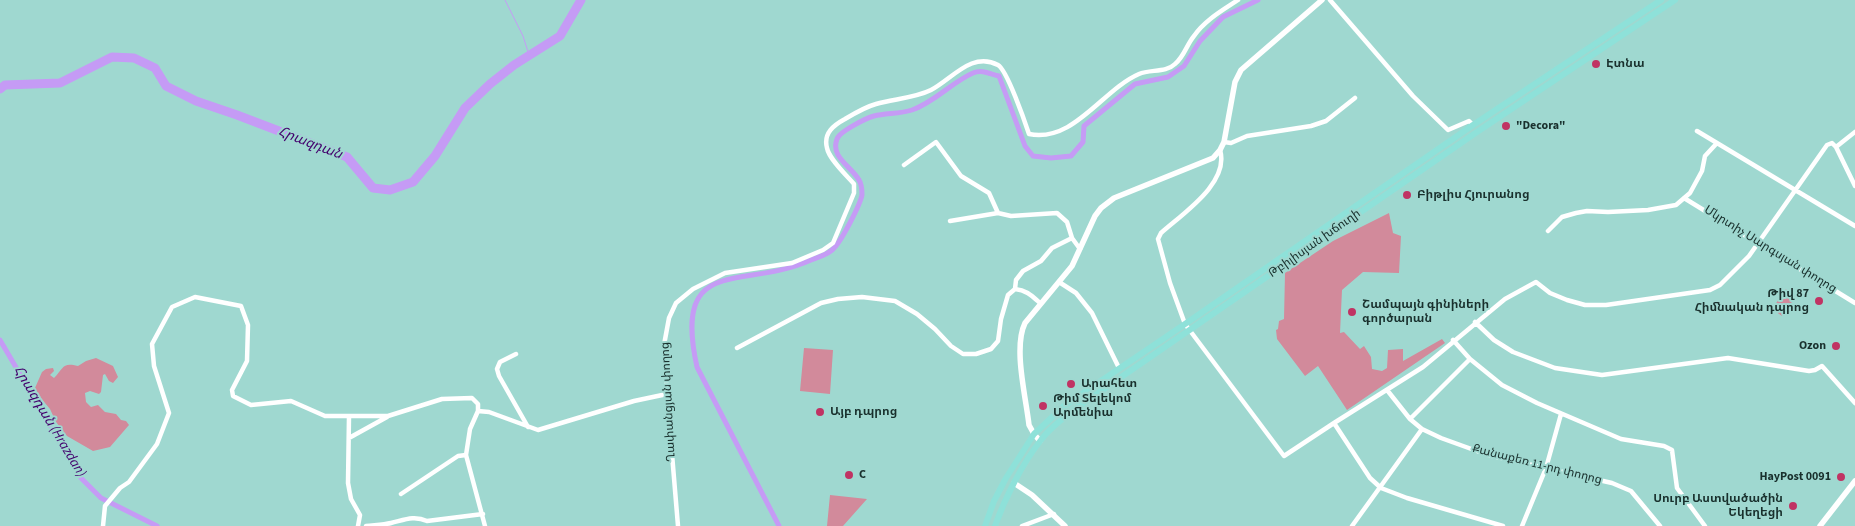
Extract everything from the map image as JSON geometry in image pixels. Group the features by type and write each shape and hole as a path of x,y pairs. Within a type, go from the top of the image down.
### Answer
{"main road":[{"name":"Թբիլիսյան խճուղի","path":"985,526 994,501 1006,478 1034,434 1064,406 1473,125 1662,0"},
{"name":"Թբիլիսյան խճուղի","path":"995,526 1002,506 1014,483 1040,441 1072,411 1477,132 1675,0"}],"street":[{"name":"Ղափանցյան փողոց","path":"678,526 667,394 665,339 670,318 676,303 694,289 725,273 792,263 823,250 833,243 854,193 854,184 827,148 828,134 833,126 874,104 930,91 971,64 992,62 1001,67 1022,113 1029,134 1040,136 1060,132 1140,73 1166,69 1175,65 1194,34 1216,14 1238,0"},
{"path":"1040,441 1029,425 1020,358 1021,330 1025,323 1072,266 1095,216 1107,203 1213,158 1224,142 1235,82 1241,70 1249,61 1322,0"},
{"path":"1330,0 1413,96 1448,130 1469,121 1473,125"},
{"path":"1224,142 1231,143 1246,136 1311,126 1326,121 1355,98"},
{"path":"1697,131 1855,226"},
{"path":"1836,147 1855,132"},
{"path":"904,165 936,142 961,176 988,193 998,213"},
{"path":"1548,231 1562,217 1576,213 1587,211 1648,210 1676,205 1690,194 1700,176 1705,156 1717,143"},
{"path":"1220,150 1223,160 1212,186 1198,202 1161,233 1158,239 1170,283 1189,331 1284,456 1423,367 1453,340 1506,298 1536,282 1550,293 1585,305 1606,305 1710,290 1720,285 1759,244 1794,190 1827,145 1832,143 1836,147 1855,186"},
{"name":"Մկրտիչ Սարգսյան փողոց","path":"1684,198 1855,303"},
{"path":"950,221 998,213 1011,216 1057,213 1067,222 1072,238 1080,249"},
{"path":"737,348 821,303 862,297 895,301 917,314 935,328 951,346 964,354 976,354 991,349 998,341 1001,319 1008,295 1014,289 1016,280 1023,271 1041,261 1052,248 1072,238"},
{"path":"1059,282 1076,293 1092,313 1119,368"},
{"path":"1014,289 1030,293 1040,303"},
{"path":"103,526 105,506 109,499 129,482 157,444 169,413 154,366 152,344 172,308 195,297 241,306 248,325 247,361 232,390 233,396 251,405 291,401 325,416 388,416"},
{"path":"1476,322 1494,340 1513,352 1555,368 1602,375 1728,358 1809,371 1822,366 1855,403"},
{"path":"1453,340 1470,359 1502,385 1561,414 1621,439 1664,446 1672,450 1677,488 1706,526"},
{"path":"516,354 500,362 497,369 502,382 528,427"},
{"path":"1410,418 1470,359"},
{"name":"Քանաքեռ 11-րդ փողոց","path":"1387,390 1410,418 1422,429 1488,455 1612,484 1631,492 1660,526"},
{"path":"478,411 489,412 538,430 634,401 667,394"},
{"path":"349,438 388,416 442,399 472,398 478,404 478,411 470,428 466,455 485,526"},
{"path":"1522,526 1546,468 1561,414"},
{"path":"349,416 348,483 351,499 360,515 358,526"},
{"path":"1334,423 1370,478 1381,488 1407,498 1503,526"},
{"path":"1352,526 1422,429"},
{"path":"401,494 458,456 466,455"},
{"path":"1820,526 1855,481"},
{"path":"1014,483 1032,495 1066,526"},
{"path":"366,526 391,524 412,517 427,521 483,514"},
{"path":"1022,526 1054,514"}],"shaded area":[{"path":"1389,213 1393,233 1401,236 1399,273 1363,272 1342,290 1340,333 1344,332 1360,349 1364,346 1371,357 1372,369 1382,371 1387,368 1388,350 1403,349 1403,361 1442,339 1445,343 1347,410 1318,366 1305,376 1277,339 1276,330 1278,329 1279,321 1284,319 1285,273 1333,241"},
{"path":"1786,289 1796,296 1782,316 1772,309"},
{"path":"804,348 833,350 830,394 800,391"},
{"path":"96,358 113,366 118,377 113,383 109,381 105,374 103,375 101,392 99,394 90,391 85,393 86,402 91,407 98,405 105,412 116,414 129,425 110,447 93,451 67,436 35,388 42,372 46,369 53,368 54,371 50,375 54,378 66,365 78,366"},
{"path":"830,495 867,499 843,526 827,526"}],"waterway":[{"path":"505,0 523,36 529,55"},
{"name":"Հրազդան","path":"0,89 5,85 60,83 112,57 134,58 155,68 166,86 196,101 347,157 373,188 390,190 413,182 435,156 465,108 490,84 514,65 560,36 581,0"},
{"path":"779,526 697,367 692,331 695,307 704,291 719,282 785,269 824,255 834,248 850,222 862,195 859,180 842,161 836,151 839,136 870,117 912,110 936,97 965,77 976,72 983,72 999,76 1025,146 1033,156 1051,158 1071,156 1083,142 1084,126 1135,84 1168,77 1184,66 1200,41 1223,17 1258,0"},
{"name":"Հրազդան (Hrazdan)","path":"0,340 81,478 101,498 157,526"}],"place":[{"name":"Էտնա","path":"1596,64"},
{"name":"\"Decora\"","path":"1506,126"},
{"name":"Բիթլիս Հյուրանոց","path":"1407,195"},
{"name":"Թիվ 87 Հիմնական դպրոց","path":"1819,301"},
{"name":"Շամպայն գինիների գործարան","path":"1352,312"},
{"name":"Ozon","path":"1836,346"},
{"name":"Արահետ","path":"1071,384"},
{"name":"Թիմ Տելեկոմ Արմենիա","path":"1043,406"},
{"name":"Այբ դպրոց","path":"820,412"},
{"name":"C","path":"849,475"},
{"name":"HayPost 0091","path":"1841,477"},
{"name":"Սուրբ Աստվածածին Եկեղեցի","path":"1793,506"}]}
